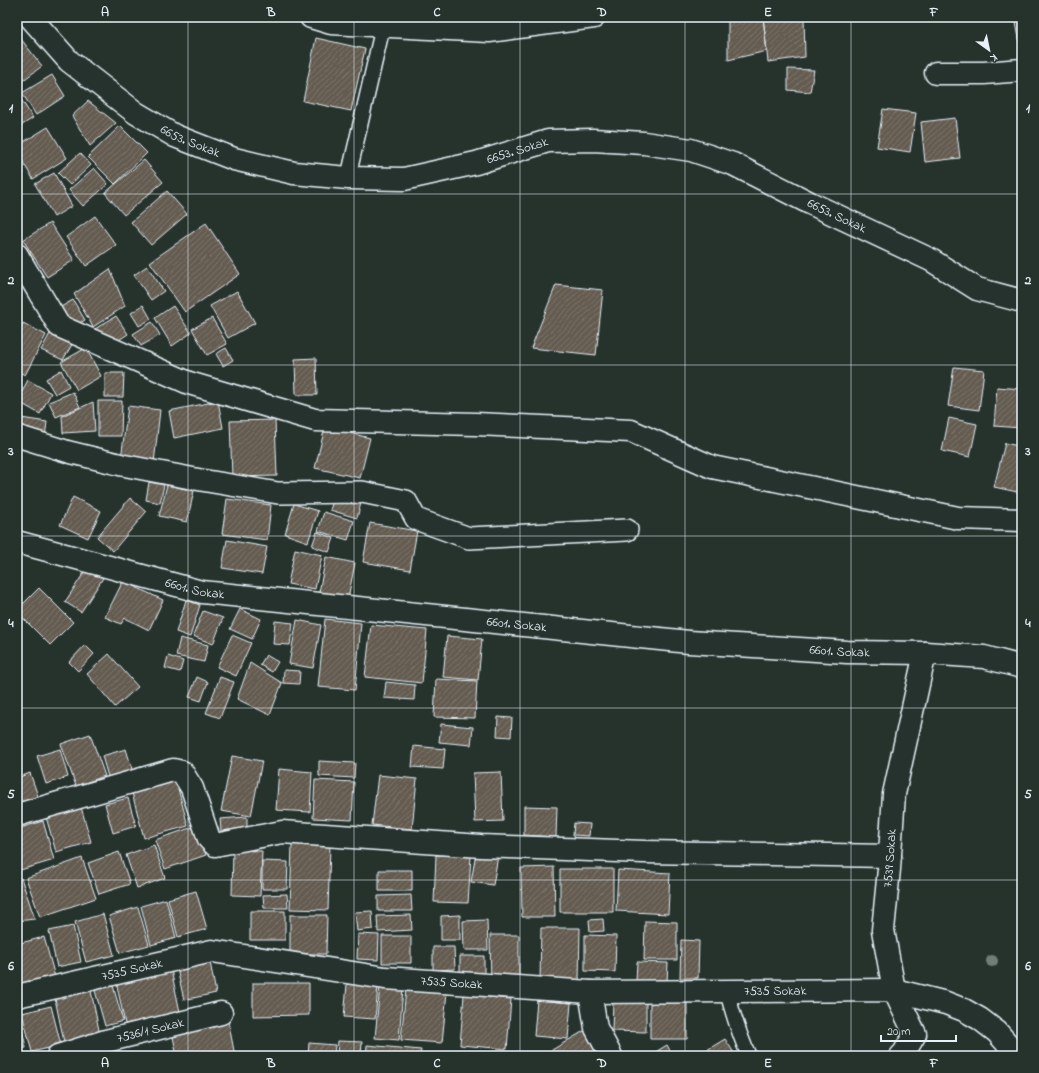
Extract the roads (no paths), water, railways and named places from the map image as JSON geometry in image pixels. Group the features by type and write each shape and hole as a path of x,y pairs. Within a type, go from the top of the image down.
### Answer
{"street":[{"name":"6653. Sokak","path":"30,17 69,61 136,113 175,136 234,159 294,172 348,178 404,179 476,162 548,141 593,140 644,143 691,150 733,164 931,260 977,289 1022,301"},
{"path":"311,17 331,23 489,31 594,17"},
{"path":"936,73 984,73 1022,70"},
{"path":"17,255 59,326 189,383 315,420 476,424 631,431 712,467 958,518 1022,520"},
{"path":"17,436 69,452 122,465 209,482 278,493 362,492 406,501 416,519 469,538 627,530"},
{"name":"6601. Sokak","path":"17,542 202,592 689,642 847,652 925,653 984,657 1022,667"},
{"name":"7539 Sokak","path":"901,1056 915,1034 894,990 883,930 894,794 925,653"},
{"path":"17,815 173,770 182,772 192,788 209,839 215,845 282,832 481,846 644,852 890,856"},
{"name":"7535 Sokak","path":"17,996 212,951 385,978 590,992 894,990 964,1010 980,1019 997,1032 1018,1056"},
{"path":"590,992 596,1028 611,1056"},
{"name":"7536/1 Sokak","path":"58,1056 106,1041 221,1013"}],"lane":[{"path":"348,178 383,26"},
{"path":"727,992 733,1016 749,1056"}]}
